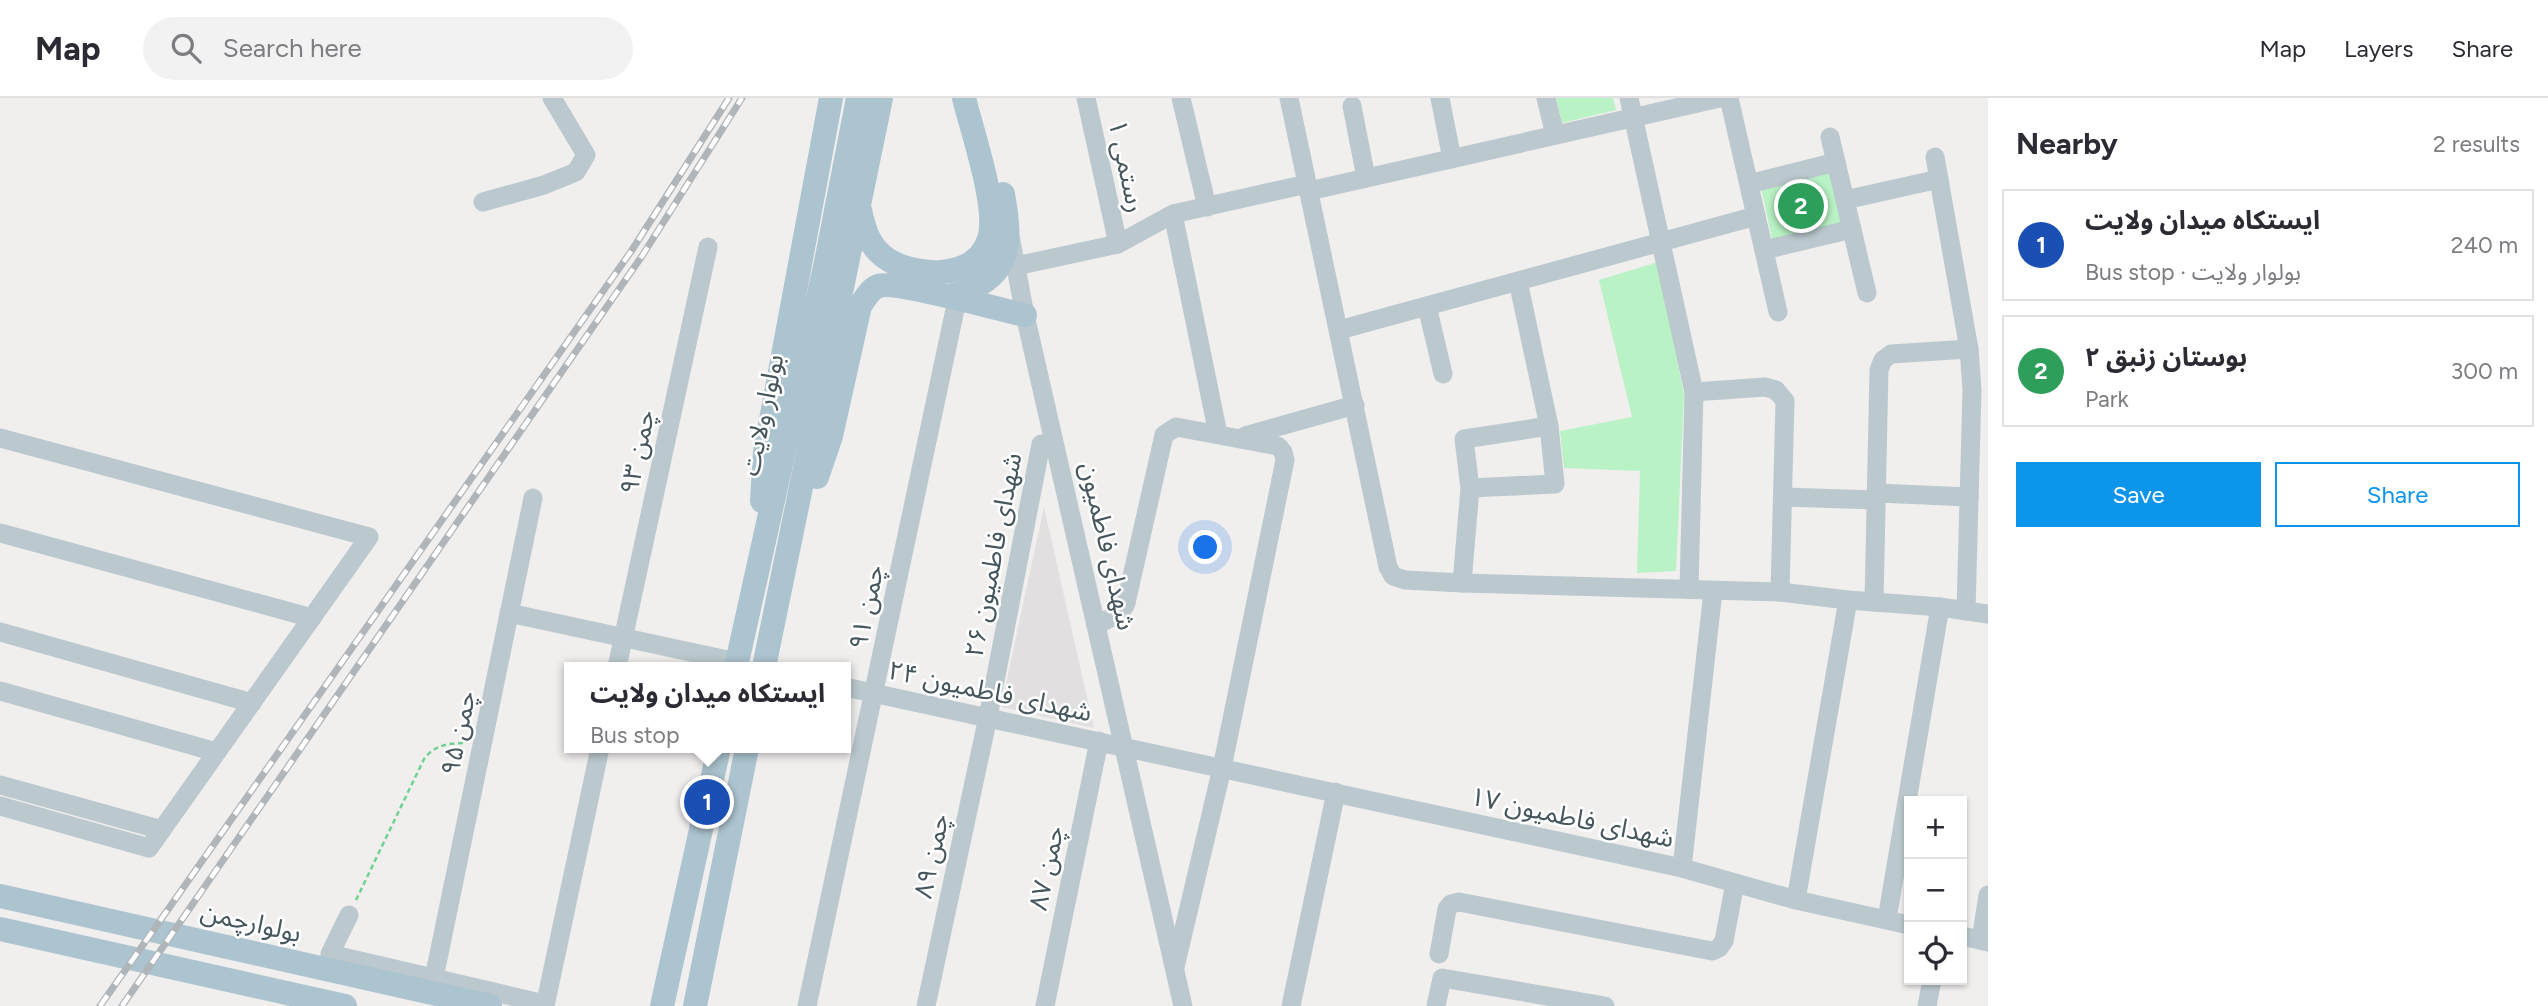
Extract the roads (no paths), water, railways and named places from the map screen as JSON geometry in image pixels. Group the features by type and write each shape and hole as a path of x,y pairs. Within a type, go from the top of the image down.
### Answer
{"main road":[{"path":"758,569 765,453 831,98"},
{"path":"856,175 858,98"},
{"path":"856,175 881,98"},
{"path":"860,208 864,230 872,244 882,255 900,267 944,272 965,266 978,257 989,241 992,216 964,98"},
{"name":"شهدای فاطمیون","path":"981,98 1009,228"},
{"name":"بولوار ولایت","path":"738,662 758,569 856,175"},
{"name":"بولوار ولایت","path":"765,662 860,208 856,175"},
{"path":"953,298 972,290 998,270 1005,257 1009,228"},
{"path":"785,570 831,436 860,306 869,292 880,285 1025,315"},
{"path":"662,1006 718,753"},
{"path":"695,1006 746,753"},
{"name":"بولوارچمن","path":"0,896 490,1006"},
{"path":"0,929 345,1006"},
{"path":"702,966 712,1006"},
{"path":"642,1006 667,982"}],"street":[{"path":"483,202 544,185 576,172 586,155 552,98"},
{"name":"رستمی ۱","path":"1086,98 1118,244"},
{"path":"1181,98 1207,207"},
{"path":"1289,98 1388,567 1393,576 1405,580 1462,583 1780,592 1988,614"},
{"path":"1440,98 1452,159"},
{"path":"1546,98 1555,135"},
{"path":"1016,266 1118,244 1173,215 1366,178 1555,135 1631,108 1720,98"},
{"path":"1729,98 1778,312"},
{"path":"1352,106 1366,178"},
{"path":"1631,108 1695,392 1689,589"},
{"path":"1830,137 1867,293"},
{"path":"1935,157 1969,349 1972,390 1966,611"},
{"path":"1749,184 1836,162"},
{"path":"1845,200 1939,179"},
{"path":"1173,215 1218,434"},
{"path":"1339,330 1756,216"},
{"name":"شهدای فاطمیون","path":"1009,228 1025,315 1183,1006"},
{"path":"1764,250 1852,229"},
{"name":"چمن ۹۳","path":"618,662 708,247"},
{"path":"1470,488 1555,484 1549,426 1518,281"},
{"name":"چمن ۹۱","path":"807,1006 874,693 953,298"},
{"path":"1427,306 1443,374"},
{"path":"1874,602 1880,370 1883,360 1891,354 1969,349"},
{"path":"1695,392 1765,387 1776,390 1785,401 1780,592"},
{"path":"1241,437 1355,405"},
{"path":"1462,583 1470,488 1464,439 1549,426"},
{"path":"1096,625 1124,609 1164,435 1168,430 1176,427 1278,446 1285,460 1222,768 1175,967"},
{"path":"0,438 369,537 149,848 0,806"},
{"name":"شهدای فاطمیون ۲۶","path":"988,717 1041,444"},
{"path":"1784,497 1969,497"},
{"name":"چمن ۹۵","path":"434,978 533,498"},
{"path":"0,533 312,618"},
{"path":"1682,868 1713,591"},
{"path":"1796,900 1848,600"},
{"path":"1887,919 1940,607"},
{"path":"509,613 725,662"},
{"path":"0,632 252,703"},
{"name":"شهدای فاطمیون ۲۴","path":"851,688 1124,747"},
{"path":"0,691 216,752"},
{"name":"چمن ۸۹","path":"926,1006 988,717"},
{"name":"چمن ۸۷","path":"1045,1006 1099,741"},
{"name":"شهدای فاطمیون ۱۷","path":"1124,747 1682,868 1796,900 1904,924"},
{"path":"349,915 330,954 545,1005 599,753"},
{"path":"0,785 162,830"},
{"path":"1291,1006 1336,792"},
{"path":"1439,954 1447,909 1451,904 1460,902 1712,951 1719,948 1724,941 1735,883"},
{"path":"1977,939 1988,895"},
{"path":"1436,1006 1442,978 1602,1006"},
{"path":"1927,1006 1931,985"}],"railway":[{"path":"100,1006 632,250 729,98"},
{"path":"122,1006 642,256 742,98"}],"place":[{"name":"بوستان زنبق ۲","path":"1801,206"},
{"name":"ایستکاه میدان ولایت","path":"707,802"}]}
